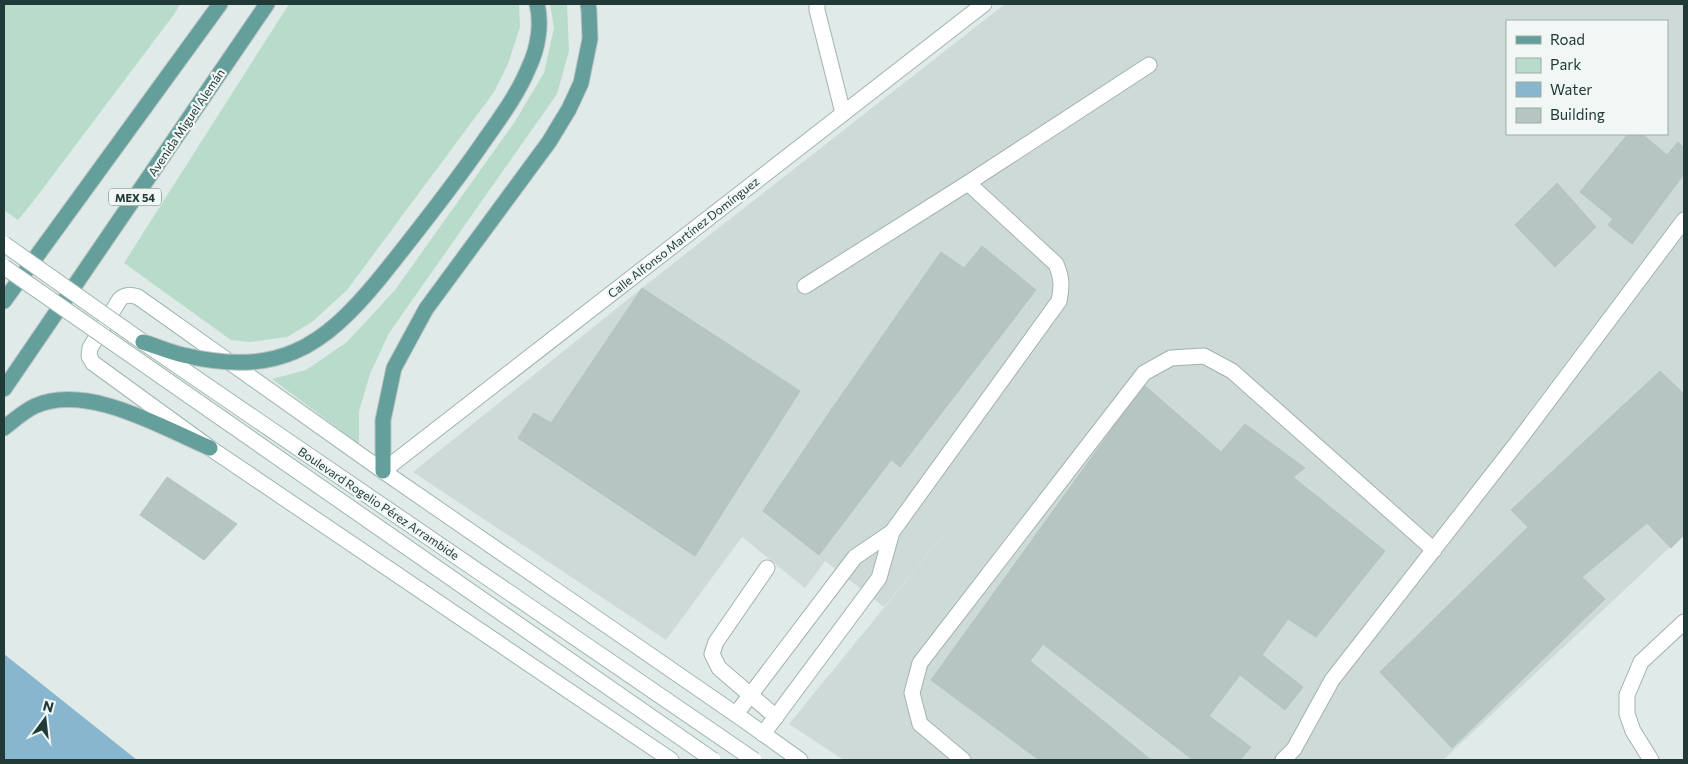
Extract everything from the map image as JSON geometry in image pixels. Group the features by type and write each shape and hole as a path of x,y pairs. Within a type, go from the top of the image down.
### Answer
{"main road":[{"path":"198,33 210,4"},
{"name":"MEX 54","path":"4,301 220,4"},
{"name":"Avenida Miguel Alemán","path":"4,389 267,4"},
{"path":"143,342 182,355 223,362 245,363 266,361 289,355 312,343 358,305 451,188 519,88 530,65 538,40 539,12 537,4"},
{"path":"382,471 383,420 394,368 426,309 549,142 569,109 581,83 590,39 588,4"},
{"path":"818,4 817,10 843,113"},
{"name":"Calle Alfonso Martínez Domínguez","path":"382,471 984,4"},
{"path":"805,286 1149,65"},
{"path":"764,734 879,578 892,532 1058,301 1062,288 1061,275 1056,264 968,183"},
{"path":"1283,760 1294,749 1332,680 1516,444 1684,220"},
{"name":"Boulevard Rogelio Pérez Arrambide","path":"4,244 143,342 754,760"},
{"name":"Boulevard Rogelio Pérez Arrambide","path":"4,267 713,760"},
{"path":"671,760 210,448 93,363 88,356 90,348 120,299 130,295 138,297 382,471 800,760"},
{"path":"963,760 920,724 912,693 920,663 1144,373 1171,358 1204,356 1232,371 1434,550"},
{"path":"4,428 35,406 62,399 81,399 106,405 137,416 210,448"},
{"path":"736,714 855,557 892,532"},
{"path":"767,568 716,642 712,654 719,668 776,717"},
{"path":"1648,757 1633,731 1627,714 1627,695 1641,662 1684,622"}],"shaded area":[{"path":"1005,4 1684,4 1684,534 1443,760 844,760 789,724 1004,461 884,607 825,561 805,588 742,537 666,640 413,472 642,288"}],"green space":[{"path":"4,4 180,4 18,220 4,210"},
{"path":"289,4 519,4 520,27 508,64 494,92 347,290 312,322 287,337 250,342 231,340 124,263"},
{"path":"550,4 567,4 569,51 557,94 389,333 370,374 359,411 359,444 272,379 306,370 347,342 395,290 514,123 544,73 554,28"}],"water":[{"path":"4,654 137,760 4,760"}],"building":[{"path":"1627,135 1643,135 1667,155 1678,142 1684,148 1684,174 1632,244 1608,225 1613,219 1580,192"},
{"path":"1557,183 1596,227 1555,267 1515,225"},
{"path":"982,246 1036,290 900,467 831,410 941,252 964,268"},
{"path":"642,288 800,391 695,556 518,438 534,413 551,423"},
{"path":"1660,371 1684,394 1684,535 1671,548 1647,523 1582,577 1605,599 1452,748 1380,672 1528,527 1511,510"},
{"path":"1144,385 1221,452 1245,424 1305,468 1293,477 1385,551 1316,637 1288,619 1262,655 1303,687 1285,710 1240,675 1209,716 1251,747 1240,760 1193,760 1043,644 1030,661 1151,760 1039,760 931,680"},
{"path":"831,410 891,460 819,555 763,511"},
{"path":"167,477 237,524 204,560 140,515"}]}
